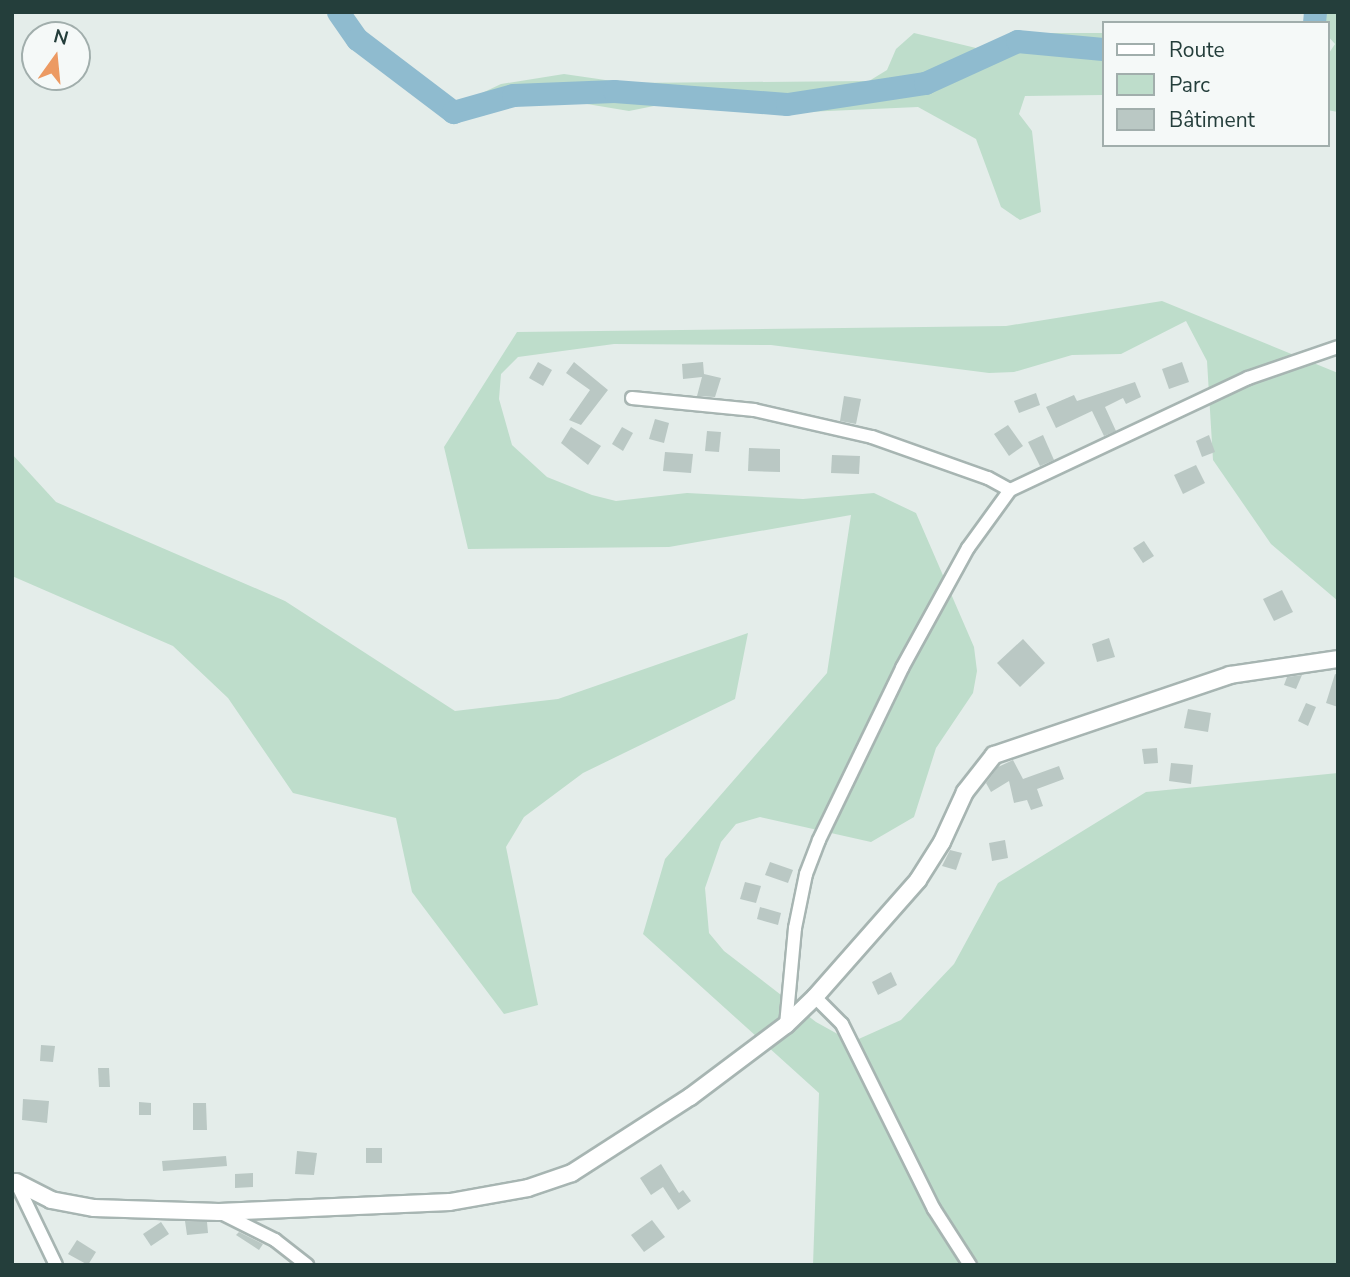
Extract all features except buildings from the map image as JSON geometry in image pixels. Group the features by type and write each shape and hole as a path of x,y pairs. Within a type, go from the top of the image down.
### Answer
{"street":[{"path":"786,1025 798,915 806,874 819,840 902,667 968,548 1010,490 1248,377 1338,347"},
{"path":"632,398 754,410 872,437 988,478 1010,490"},
{"path":"14,1183 51,1200 94,1208 219,1212 450,1202 528,1188 597,1160 786,1025 918,880 942,842 965,792 994,755 1230,676 1338,659"},
{"path":"814,997 842,1024 934,1209 970,1265"},
{"path":"14,1183 56,1265"},
{"path":"219,1212 275,1240 307,1265"}],"green space":[{"path":"1324,12 1338,12 1338,112 1329,110 1329,53 1335,44 1329,37 1329,21 1321,21"},
{"path":"914,33 976,48 1036,33 1102,33 1102,95 1025,96 1019,114 1032,131 1041,212 1020,220 1001,207 976,139 918,107 783,113 694,98 629,111 539,96 472,116 480,94 501,84 564,74 626,83 869,81 887,70 896,49"},
{"path":"1162,301 1338,373 1338,601 1271,544 1213,460 1207,361 1186,321 1121,354 1072,355 1014,372 989,373 771,345 614,344 518,357 501,374 499,399 512,445 547,477 592,495 616,501 687,493 803,499 874,493 916,513 974,647 977,671 973,693 936,748 914,817 871,842 760,817 736,824 721,842 705,888 709,933 724,951 816,1022 852,1042 901,1020 954,964 998,883 1146,792 1338,773 1338,1265 813,1265 819,1093 643,934 665,859 827,673 851,515 669,547 468,549 444,447 517,332 1006,326"},
{"path":"12,454 56,502 285,601 455,711 558,699 748,633 735,699 583,773 524,817 506,847 538,1005 504,1014 412,892 396,818 293,793 228,698 173,646 12,576"}],"waterway":[{"path":"338,12 357,39 453,112 513,95 614,91 787,104 925,83 1017,41 1102,49"},
{"path":"1314,21 1315,12"}]}
